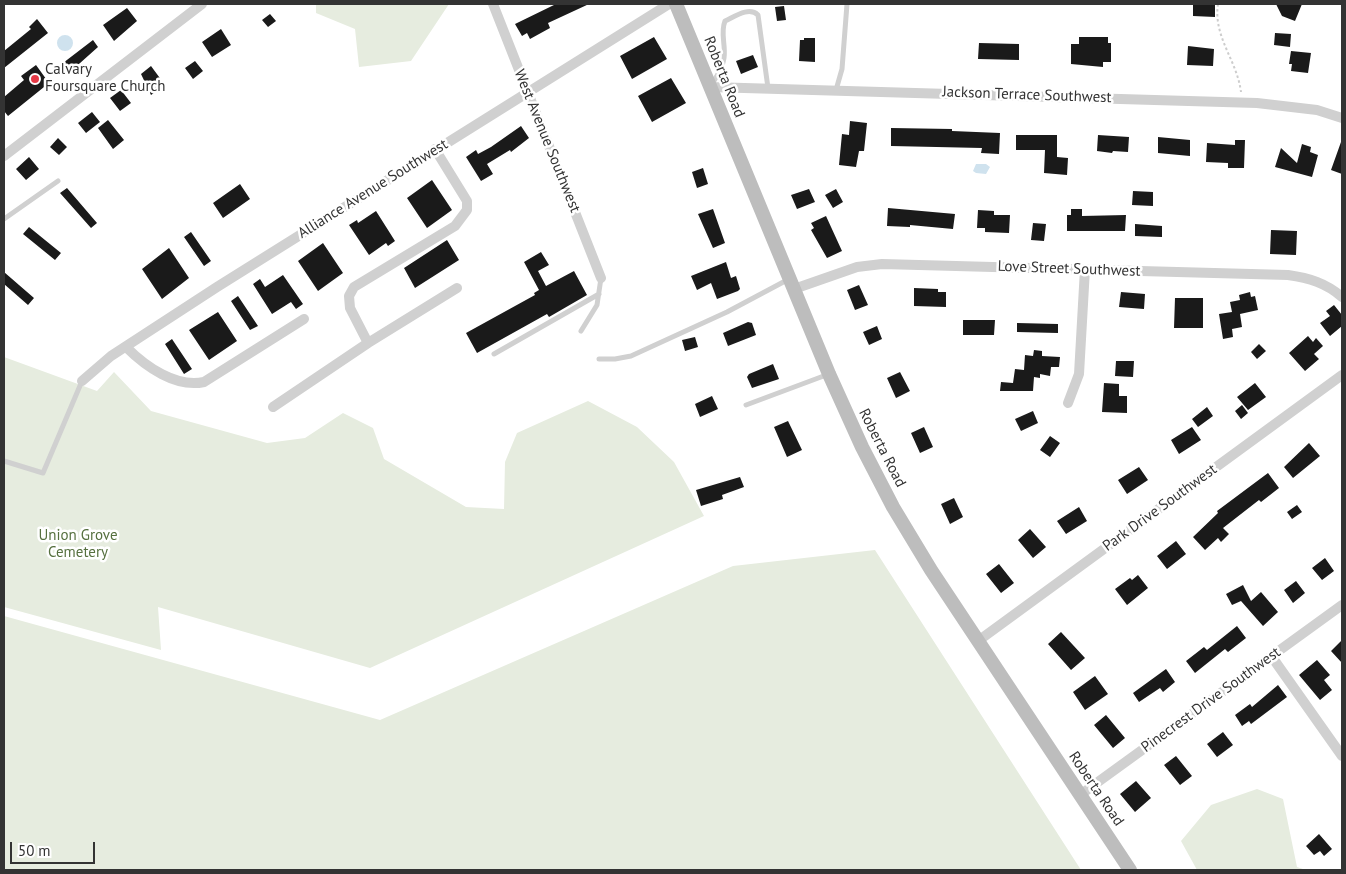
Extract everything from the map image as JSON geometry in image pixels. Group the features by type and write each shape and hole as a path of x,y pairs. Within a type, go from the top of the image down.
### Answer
{"street":[{"path":"4,156 202,4"},
{"name":"West Avenue Southwest","path":"493,4 601,278"},
{"name":"Alliance Avenue Southwest","path":"82,381 111,356 435,149 669,4"},
{"name":"Roberta Road","path":"676,4 791,284 862,448 893,507 978,641 1130,870"},
{"name":"Jackson Terrace Southwest","path":"710,86 1240,102 1299,108 1342,118"},
{"path":"368,344 350,308 349,296 354,287 455,226 467,210 467,201 435,149"},
{"name":"Love Street Southwest","path":"791,284 857,267 882,264 1288,275 1308,278 1326,285 1342,297"},
{"path":"1068,403 1080,374 1085,269"},
{"path":"273,407 457,288"},
{"path":"126,347 138,360 157,371 192,385 204,382 304,320"},
{"name":"Park Drive Southwest","path":"978,641 1342,374"},
{"name":"Pinecrest Drive Southwest","path":"1080,795 1342,605"},
{"path":"1272,657 1342,756"}],"lane":[{"path":"836,90 842,68 847,4"},
{"path":"710,86 722,66 725,56 722,28 725,21 748,11 754,12 758,16 768,88"},
{"path":"4,219 58,181"},
{"path":"581,331 598,305 601,278"},
{"path":"599,359 631,356 791,284"},
{"path":"494,354 599,294"},
{"path":"746,405 829,374"},
{"path":"4,461 42,473 82,381"}],"path":[{"path":"1218,4 1219,31 1239,78 1240,102"}],"green space":[{"path":"316,4 449,4 411,61 359,67 355,29 316,13"},
{"name":"Union Grove Cemetery","path":"4,357 97,391 114,372 151,411 267,443 305,438 343,413 373,428 384,459 466,507 504,509 505,462 517,433 588,401 637,427 674,462 704,516 370,668 158,607 161,650 4,607"},
{"path":"875,550 1081,870 4,870 4,616 380,720 733,566"},
{"path":"1257,789 1283,799 1297,867 1306,870 1197,870 1181,841 1211,805"}],"water":[{"path":"62,35 68,35 73,40 71,49 62,51 57,46 57,40"},
{"path":"976,164 986,164 990,167 986,174 976,173 973,171"}],"building":[{"path":"556,4 589,4 548,23 550,28 530,39 527,33 522,36 515,24"},
{"path":"1193,4 1215,4 1215,17 1193,16"},
{"path":"1276,4 1302,4 1295,21 1282,16"},
{"path":"784,6 786,20 777,21 775,7"},
{"path":"127,8 137,21 114,41 103,25"},
{"path":"270,14 276,21 268,27 262,20"},
{"path":"37,19 48,33 4,68 4,51 31,29 29,27"},
{"path":"221,29 231,45 212,57 202,42"},
{"path":"1275,33 1291,34 1290,47 1274,45"},
{"path":"654,37 667,59 632,79 620,56"},
{"path":"1079,37 1108,37 1108,43 1111,43 1111,62 1103,62 1103,67 1071,64 1071,44 1079,44"},
{"path":"804,38 815,38 815,62 799,61 800,40 804,40"},
{"path":"93,40 98,47 70,72 63,63"},
{"path":"979,43 1019,44 1019,60 978,59"},
{"path":"1188,46 1214,49 1213,66 1187,65"},
{"path":"1291,51 1311,53 1308,73 1291,71 1292,64 1289,64"},
{"path":"753,55 758,67 741,74 736,61"},
{"path":"195,61 203,71 193,79 185,68"},
{"path":"36,65 49,83 8,116 4,111 4,97 24,80 21,76"},
{"path":"151,66 165,85 151,95 141,74"},
{"path":"671,78 686,103 652,122 638,96"},
{"path":"121,90 131,103 120,111 110,98"},
{"path":"92,112 100,122 86,133 78,123"},
{"path":"108,120 124,140 113,149 98,128"},
{"path":"850,121 867,123 864,151 859,151 856,167 839,165 842,134 849,135"},
{"path":"521,126 529,138 511,152 510,150 487,164 493,174 481,181 466,157 476,150 478,154 491,147"},
{"path":"891,128 952,129 952,131 1000,133 999,154 981,153 982,148 891,146"},
{"path":"1016,135 1057,135 1057,157 1068,158 1067,175 1044,173 1045,150 1016,150"},
{"path":"1098,135 1129,137 1128,152 1113,151 1112,153 1097,151"},
{"path":"1158,137 1190,140 1190,156 1158,153"},
{"path":"58,138 67,147 59,155 50,147"},
{"path":"1235,140 1245,140 1244,168 1228,168 1228,163 1206,162 1207,143 1235,145"},
{"path":"1342,142 1342,174 1331,170"},
{"path":"1302,144 1311,147 1310,152 1318,155 1312,177 1275,167 1281,148 1297,163"},
{"path":"29,157 39,169 26,180 16,169"},
{"path":"703,168 708,184 697,188 692,172"},
{"path":"432,180 452,210 427,228 407,198"},
{"path":"240,184 250,199 223,218 213,203"},
{"path":"67,188 97,223 91,228 60,193"},
{"path":"809,189 815,202 797,209 791,195"},
{"path":"836,189 843,202 833,208 825,195"},
{"path":"1133,191 1153,192 1153,206 1132,205"},
{"path":"888,208 955,214 953,229 910,225 910,227 887,226"},
{"path":"713,209 725,243 713,248 698,214"},
{"path":"1071,209 1082,209 1082,216 1126,215 1125,231 1067,231 1067,215 1071,215"},
{"path":"978,210 994,211 994,215 1010,215 1009,233 985,232 985,228 977,228"},
{"path":"376,211 395,241 388,246 386,243 369,255 349,225 357,220 358,223"},
{"path":"826,216 842,251 827,258 811,230 814,228 811,223"},
{"path":"1033,223 1046,224 1044,241 1031,240"},
{"path":"1135,224 1162,226 1162,237 1135,236"},
{"path":"29,227 61,253 55,260 23,234"},
{"path":"1271,230 1297,231 1296,255 1270,254"},
{"path":"191,232 211,261 204,266 184,237"},
{"path":"447,240 459,260 415,288 404,268"},
{"path":"323,243 343,273 318,291 298,261"},
{"path":"169,248 189,278 162,299 142,269"},
{"path":"541,252 549,265 538,271 546,286 574,271 587,295 549,317 547,314 477,353 466,333 535,295 534,293 539,290 524,262"},
{"path":"726,262 731,278 736,276 740,289 738,291 717,299 711,283 697,290 691,276"},
{"path":"4,272 34,298 28,305 4,284"},
{"path":"283,275 303,304 296,309 291,302 272,314 253,284 260,279 265,287"},
{"path":"859,285 868,305 855,310 847,290"},
{"path":"914,288 938,289 938,292 946,292 946,307 914,306"},
{"path":"1121,292 1145,294 1144,309 1119,307"},
{"path":"1250,292 1251,297 1255,296 1258,310 1240,314 1242,327 1232,329 1233,337 1223,339 1219,314 1232,312 1230,302 1240,300 1239,295"},
{"path":"238,296 258,326 250,330 231,301"},
{"path":"1175,298 1203,298 1203,328 1174,328"},
{"path":"1334,305 1342,315 1342,326 1330,336 1320,323 1330,316 1326,311"},
{"path":"218,312 237,341 209,360 189,330"},
{"path":"963,320 995,320 994,335 963,335"},
{"path":"748,322 752,323 756,335 728,346 723,333"},
{"path":"1017,323 1058,324 1058,333 1017,332"},
{"path":"877,326 882,339 869,345 863,332"},
{"path":"1308,336 1313,342 1316,338 1323,346 1314,354 1319,359 1305,371 1289,353"},
{"path":"695,337 698,347 685,351 682,340"},
{"path":"172,339 192,369 184,374 165,344"},
{"path":"1259,344 1266,351 1257,359 1251,352"},
{"path":"1034,350 1042,351 1042,356 1060,357 1059,367 1051,367 1050,376 1040,374 1040,378 1034,377 1033,391 1000,391 1001,382 1013,383 1015,369 1024,370 1025,355 1033,356"},
{"path":"1116,361 1134,361 1133,377 1115,376"},
{"path":"773,364 779,379 752,388 747,377 749,374"},
{"path":"900,372 910,391 896,398 887,378"},
{"path":"1104,383 1119,384 1119,396 1127,396 1127,413 1102,412"},
{"path":"1255,383 1266,397 1248,410 1237,397"},
{"path":"712,396 718,409 700,417 695,404"},
{"path":"1242,405 1248,413 1241,419 1235,411"},
{"path":"1207,407 1213,416 1198,427 1192,419"},
{"path":"1033,411 1038,423 1021,431 1015,419"},
{"path":"788,421 802,450 787,457 774,427"},
{"path":"924,427 933,447 920,453 911,433"},
{"path":"1192,427 1201,440 1179,454 1171,440"},
{"path":"1050,436 1060,443 1050,457 1040,450"},
{"path":"1309,443 1320,456 1293,478 1284,467"},
{"path":"1139,467 1148,480 1127,494 1118,480"},
{"path":"1268,473 1279,488 1261,502 1259,500 1223,528 1229,534 1221,542 1218,538 1205,550 1193,537 1218,513 1217,511"},
{"path":"740,477 744,487 722,495 723,499 701,506 696,490"},
{"path":"954,498 963,517 950,524 941,504"},
{"path":"1297,505 1302,512 1292,519 1287,512"},
{"path":"1079,507 1087,521 1066,534 1057,521"},
{"path":"1030,529 1046,547 1033,558 1018,540"},
{"path":"1176,541 1186,554 1167,569 1157,556"},
{"path":"1325,558 1334,571 1322,580 1312,568"},
{"path":"999,564 1014,583 1001,593 986,574"},
{"path":"1138,575 1148,588 1127,605 1115,589 1130,578 1132,580"},
{"path":"1296,581 1305,593 1293,603 1284,590"},
{"path":"1243,585 1251,601 1261,592 1278,612 1263,626 1241,601 1232,605 1226,594"},
{"path":"1237,626 1246,638 1228,652 1225,649 1195,673 1186,661 1204,647 1207,650"},
{"path":"1061,632 1085,658 1071,670 1048,644"},
{"path":"1342,640 1342,663 1331,651"},
{"path":"1317,660 1330,675 1324,680 1332,690 1320,700 1299,675"},
{"path":"1166,669 1175,682 1163,692 1160,688 1139,702 1133,693"},
{"path":"1095,676 1108,694 1085,710 1073,692"},
{"path":"1278,685 1287,697 1251,724 1249,721 1242,726 1235,715 1250,704 1252,707"},
{"path":"1106,715 1125,738 1113,748 1094,725"},
{"path":"1223,732 1233,745 1217,757 1207,744"},
{"path":"1176,756 1192,776 1180,785 1164,765"},
{"path":"1136,781 1151,798 1135,812 1120,794"},
{"path":"1319,834 1332,849 1324,856 1320,851 1314,855 1306,846"}],"place":[{"name":"Calvary Foursquare Church","path":"35,79"}]}
